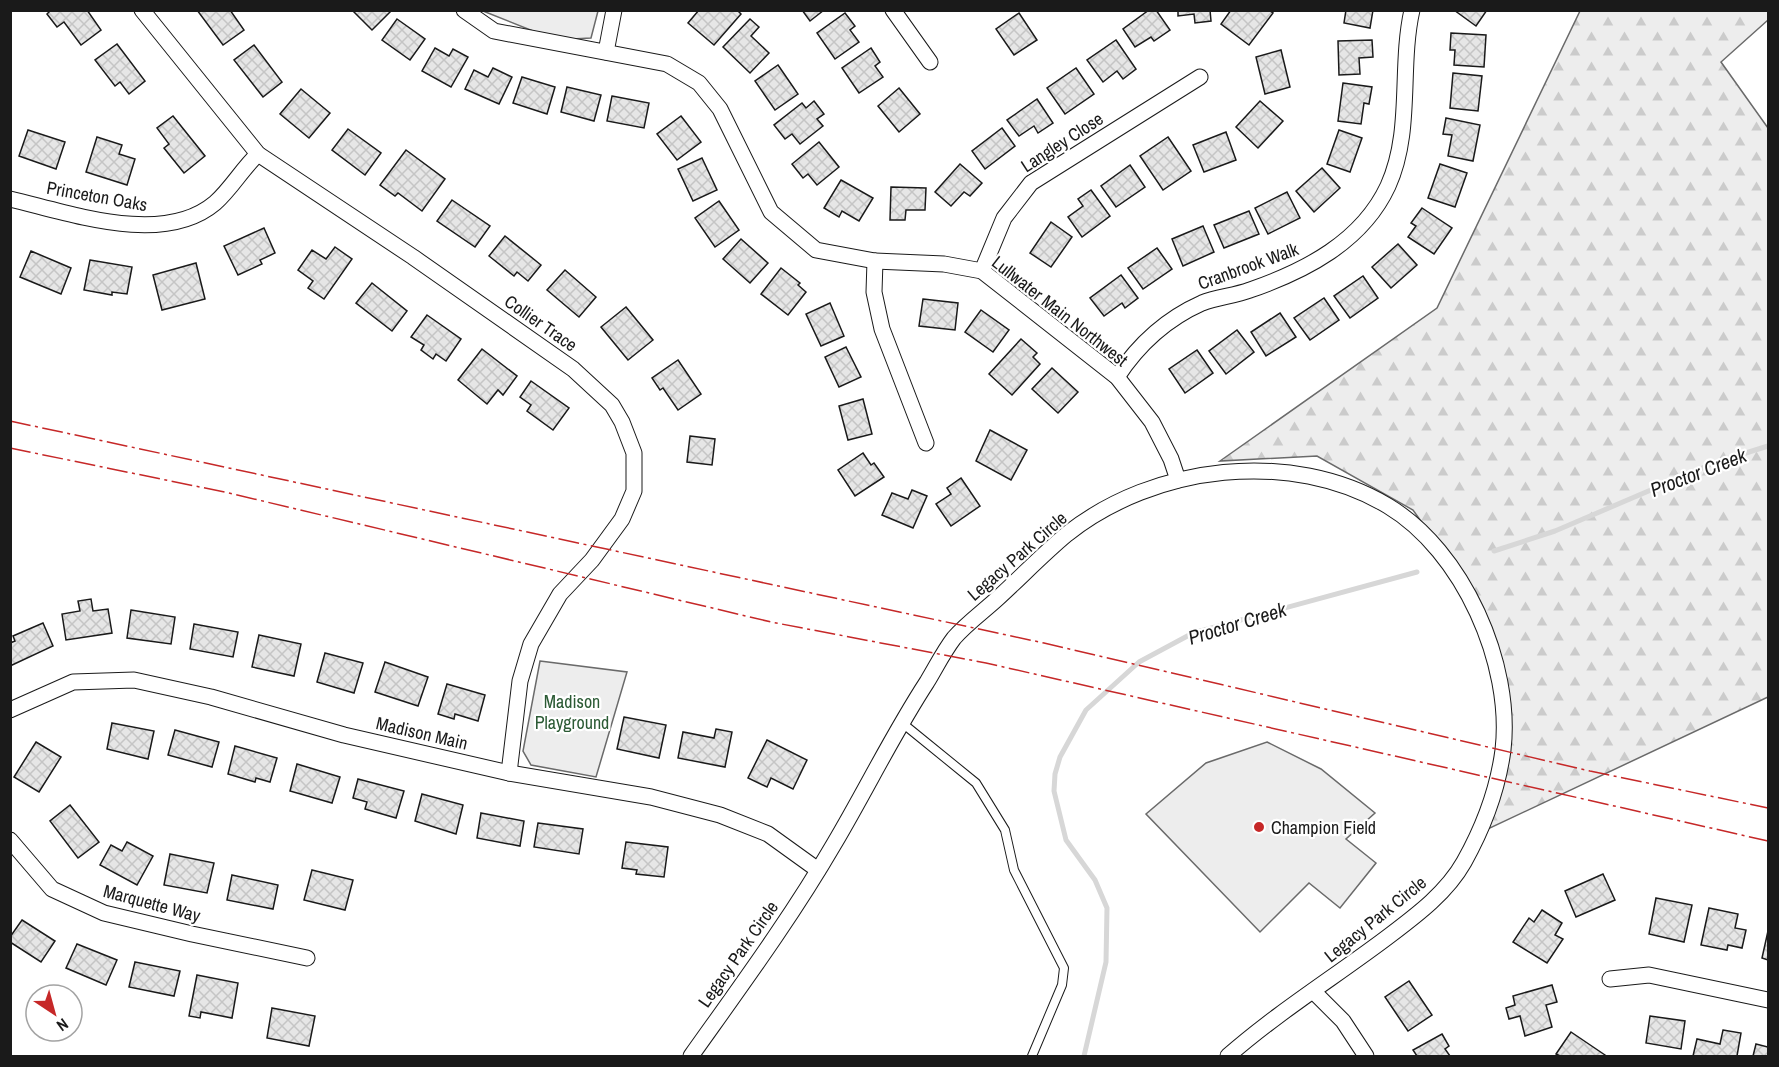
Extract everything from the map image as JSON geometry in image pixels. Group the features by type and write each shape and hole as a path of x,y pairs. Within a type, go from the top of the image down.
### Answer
{"street":[{"name":"Collier Trace","path":"142,10 258,154 573,369 612,405 630,439 634,453 634,491 622,519 592,560 560,594 531,644 520,681 508,773"},
{"name":"Lullwater Main Northwest","path":"464,10 494,31 667,64 699,83 720,109 771,212 816,250 875,261 944,264 982,271 1116,377 1152,422 1171,459 1178,480"},
{"path":"606,52 614,10"},
{"path":"893,10 930,62"},
{"name":"Cranbrook Walk","path":"1116,377 1135,351 1177,317 1208,301 1248,291 1317,261 1358,231 1375,210 1388,186 1399,151 1412,10"},
{"name":"Langley Close","path":"982,271 1004,218 1031,183 1200,77"},
{"name":"Princeton Oaks","path":"10,199 146,227 188,219 215,203 258,154"},
{"path":"875,261 874,292 882,329 926,443"},
{"name":"Legacy Park Circle","path":"691,1056 784,923 818,870 901,722 955,637 1069,533 1119,502 1178,480 1223,470 1280,473 1323,480 1357,491 1391,508 1419,531 1456,576 1478,614 1492,649 1501,698 1503,746 1494,790 1464,861 1439,895 1314,992 1272,1019 1228,1056"},
{"name":"Madison Main","path":"10,710 73,682 134,681 211,697 344,735 508,773 651,797 720,815 768,834 818,870"},
{"name":"Marquette Way","path":"10,840 52,889 104,912 192,934 308,958"},
{"path":"1610,979 1649,975 1768,1000"},
{"path":"1314,992 1343,1021 1366,1056"}],"lane":[{"path":"901,722 976,783 1005,830 1014,870 1064,968 1062,985 1032,1056"}],"green space":[{"path":"1580,11 1768,11 1768,20 1721,62 1768,128 1768,697 1473,836 1508,759 1502,676 1473,593 1413,510 1317,456 1220,461 1437,308"}],"shaded area":[{"path":"483,11 598,11 591,38 572,39 538,33"},
{"name":"Madison Playground","path":"540,661 627,672 596,777 531,765 523,751"},
{"name":"Champion Field","path":"1267,742 1321,769 1375,813 1346,839 1376,863 1340,908 1309,883 1260,932 1146,814 1206,763"}],"building":[{"path":"51,10 87,10 101,30 81,45 64,22 57,27 47,14"},
{"path":"197,10 230,10 244,30 223,45"},
{"path":"352,10 390,10 391,11 372,30"},
{"path":"699,10 737,10 741,14 714,45 688,23"},
{"path":"802,10 824,10 810,21"},
{"path":"1149,10 1156,10 1170,30 1154,41 1151,37 1135,47 1123,29"},
{"path":"1178,10 1210,10 1211,21 1195,23 1194,14 1178,16"},
{"path":"1231,10 1269,10 1273,13 1249,45 1221,24"},
{"path":"1346,10 1373,10 1370,28 1344,23"},
{"path":"1454,10 1487,10 1476,26"},
{"path":"845,13 855,26 850,30 859,42 835,59 817,33"},
{"path":"1019,13 1037,40 1014,55 996,29"},
{"path":"397,19 425,39 410,60 382,40"},
{"path":"750,19 759,27 751,36 769,53 750,73 723,47"},
{"path":"1451,33 1486,35 1484,67 1454,65 1455,50 1450,50"},
{"path":"1116,40 1136,69 1123,79 1117,71 1103,82 1087,60"},
{"path":"1372,40 1373,57 1359,58 1360,74 1339,75 1338,41"},
{"path":"117,44 145,81 129,94 120,82 115,86 95,60"},
{"path":"254,45 282,82 263,97 234,60"},
{"path":"435,48 449,56 453,49 468,57 451,87 422,71"},
{"path":"871,48 880,62 875,66 883,77 859,93 842,68"},
{"path":"1281,50 1290,87 1265,94 1256,57"},
{"path":"778,65 798,94 775,110 755,81"},
{"path":"493,68 512,77 499,104 465,89 474,70 488,77"},
{"path":"1076,68 1094,94 1065,114 1047,88"},
{"path":"1453,73 1482,76 1478,111 1450,108"},
{"path":"522,77 555,87 547,114 513,103"},
{"path":"1343,83 1372,87 1369,104 1364,103 1361,124 1338,121"},
{"path":"567,87 601,95 594,121 561,112"},
{"path":"899,88 920,114 899,132 878,106"},
{"path":"301,89 330,113 309,138 280,114"},
{"path":"612,96 649,103 644,128 607,121"},
{"path":"1037,99 1053,123 1038,133 1034,126 1019,136 1007,120"},
{"path":"814,101 824,114 817,119 823,126 800,144 792,134 785,139 774,125 802,103 806,108"},
{"path":"1260,101 1283,121 1258,148 1236,127"},
{"path":"173,116 205,156 184,173 164,148 169,144 157,128"},
{"path":"681,116 701,142 677,160 657,134"},
{"path":"1446,118 1480,125 1473,161 1448,156 1452,135 1443,134"},
{"path":"1002,128 1015,146 985,169 972,151"},
{"path":"348,129 381,153 365,175 332,150"},
{"path":"28,130 65,142 56,169 19,156"},
{"path":"1339,130 1362,138 1350,172 1327,164"},
{"path":"1226,132 1236,160 1204,172 1193,145"},
{"path":"97,137 122,145 119,154 135,159 127,185 86,172"},
{"path":"1168,137 1191,171 1163,190 1140,156"},
{"path":"819,142 839,167 817,185 808,174 803,178 792,164"},
{"path":"406,150 445,179 422,211 398,193 395,196 380,185"},
{"path":"702,158 717,190 693,201 678,169"},
{"path":"960,164 982,183 970,196 964,192 951,206 935,192"},
{"path":"1440,164 1467,173 1455,207 1428,198"},
{"path":"1130,165 1145,187 1116,207 1101,186"},
{"path":"1322,168 1340,188 1314,212 1296,191"},
{"path":"841,180 873,198 859,221 842,211 839,217 824,208"},
{"path":"891,187 926,188 925,210 906,210 905,220 890,220"},
{"path":"1091,190 1110,216 1082,237 1068,217 1083,206 1078,199"},
{"path":"1287,192 1300,218 1268,234 1255,208"},
{"path":"452,200 490,226 475,247 437,221"},
{"path":"719,201 739,230 715,247 695,218"},
{"path":"1422,208 1452,228 1434,254 1408,237 1416,226 1411,223"},
{"path":"1249,211 1259,234 1224,248 1214,225"},
{"path":"1051,222 1072,237 1051,267 1030,253"},
{"path":"1203,226 1214,252 1183,266 1172,239"},
{"path":"264,228 275,253 260,260 262,264 238,275 224,246"},
{"path":"505,236 541,265 528,281 517,272 514,276 489,256"},
{"path":"741,239 768,263 750,283 723,259"},
{"path":"1398,244 1417,265 1391,288 1372,267"},
{"path":"335,247 352,259 324,299 308,288 313,281 298,270 312,250 326,259"},
{"path":"1157,248 1172,269 1143,289 1128,268"},
{"path":"31,251 71,268 61,294 20,277"},
{"path":"90,260 132,267 127,294 112,292 112,295 84,290"},
{"path":"196,263 205,299 162,310 153,275"},
{"path":"781,268 800,283 798,285 806,292 788,315 761,294"},
{"path":"565,270 596,297 579,317 547,290"},
{"path":"1121,275 1138,298 1125,308 1122,303 1104,316 1090,298"},
{"path":"1363,276 1378,298 1350,318 1334,296"},
{"path":"372,283 407,311 392,331 356,303"},
{"path":"1324,298 1339,320 1310,340 1294,318"},
{"path":"923,299 958,303 955,330 919,326"},
{"path":"830,303 844,336 821,346 806,314"},
{"path":"626,307 653,340 628,360 601,327"},
{"path":"981,310 1009,330 993,352 965,332"},
{"path":"1280,313 1296,337 1266,356 1251,332"},
{"path":"427,315 461,339 446,361 436,354 433,359 421,350 424,345 411,337"},
{"path":"1237,330 1254,352 1226,374 1209,351"},
{"path":"1021,339 1037,353 1033,357 1040,364 1012,395 989,374"},
{"path":"846,347 861,377 839,387 825,357"},
{"path":"482,349 517,376 503,395 498,390 487,404 458,380"},
{"path":"1197,350 1213,373 1185,393 1169,369"},
{"path":"678,360 701,394 678,410 663,388 660,390 652,378"},
{"path":"1052,368 1078,392 1058,413 1032,389"},
{"path":"531,381 569,408 553,430 527,411 531,405 520,397"},
{"path":"863,399 872,434 848,440 839,406"},
{"path":"990,430 1027,450 1011,480 976,461"},
{"path":"690,436 715,439 712,465 687,462"},
{"path":"863,453 871,465 874,463 884,477 855,496 838,470"},
{"path":"961,478 980,506 951,526 936,504 951,494 947,488"},
{"path":"912,490 927,496 913,528 882,515 892,493 908,499"},
{"path":"91,599 93,611 108,609 112,633 66,640 62,614 80,611 78,601"},
{"path":"131,610 175,617 171,644 127,638"},
{"path":"43,623 53,646 10,666 10,643 15,641 13,636"},
{"path":"194,624 238,632 233,657 190,649"},
{"path":"259,635 301,644 294,676 252,667"},
{"path":"325,653 363,663 354,693 317,682"},
{"path":"385,662 428,677 418,706 375,692"},
{"path":"447,684 485,695 478,721 455,714 454,719 438,714"},
{"path":"624,717 666,725 659,758 617,749"},
{"path":"112,723 154,731 148,759 107,749"},
{"path":"716,729 732,732 725,767 678,758 683,732 714,738"},
{"path":"175,730 219,742 212,767 168,755"},
{"path":"767,740 807,760 793,789 771,778 767,787 748,778"},
{"path":"36,742 61,757 39,792 14,777"},
{"path":"235,746 277,758 270,782 256,778 255,782 228,774"},
{"path":"297,764 340,777 332,803 290,791"},
{"path":"358,779 404,791 396,818 365,809 367,802 353,798"},
{"path":"422,794 463,805 456,834 415,821"},
{"path":"70,805 99,842 78,858 50,821"},
{"path":"481,813 524,821 520,846 477,838"},
{"path":"538,823 583,829 579,854 534,847"},
{"path":"127,842 153,856 137,885 100,865 111,845 122,851"},
{"path":"626,842 668,847 664,877 636,874 637,870 622,868"},
{"path":"170,854 214,863 207,893 164,885"},
{"path":"312,870 353,880 345,910 304,900"},
{"path":"1603,874 1615,900 1576,917 1565,891"},
{"path":"232,875 278,885 273,909 227,900"},
{"path":"1656,898 1692,905 1684,942 1649,934"},
{"path":"1709,908 1738,914 1735,928 1746,930 1742,948 1728,945 1727,950 1701,945"},
{"path":"1542,910 1562,923 1555,935 1563,939 1547,963 1513,942 1529,918 1534,922"},
{"path":"22,920 55,941 41,962 10,942 10,937"},
{"path":"1768,931 1768,960 1762,958"},
{"path":"77,944 117,960 106,985 66,968"},
{"path":"135,962 180,971 174,996 129,987"},
{"path":"197,975 238,983 232,1018 201,1012 200,1018 189,1016"},
{"path":"1409,981 1432,1015 1408,1031 1385,997"},
{"path":"1552,985 1557,1002 1546,1005 1552,1027 1525,1036 1520,1016 1509,1019 1506,1008 1515,1005 1513,996"},
{"path":"272,1008 315,1016 309,1046 267,1038"},
{"path":"1650,1016 1685,1021 1681,1049 1646,1043"},
{"path":"1723,1030 1741,1033 1737,1056 1693,1056 1697,1039 1720,1044"},
{"path":"1571,1032 1605,1055 1560,1056 1556,1054"},
{"path":"1442,1034 1449,1046 1445,1049 1450,1056 1417,1056 1413,1050"},
{"path":"1756,1044 1768,1047 1768,1056 1753,1056"}],"waterway":[{"name":"Proctor Creek","path":"1494,551 1555,531 1714,463 1768,446"},
{"name":"Proctor Creek","path":"1084,1056 1106,962 1107,908 1095,880 1066,840 1054,791 1055,774 1060,757 1086,710 1139,662 1193,633 1417,572"}],"power":[{"path":"10,421 1044,643 1590,771 1768,808"},
{"path":"10,448 229,493 771,622 986,663 1768,841"}],"place":[{"name":"Champion Field","path":"1259,827"}]}
